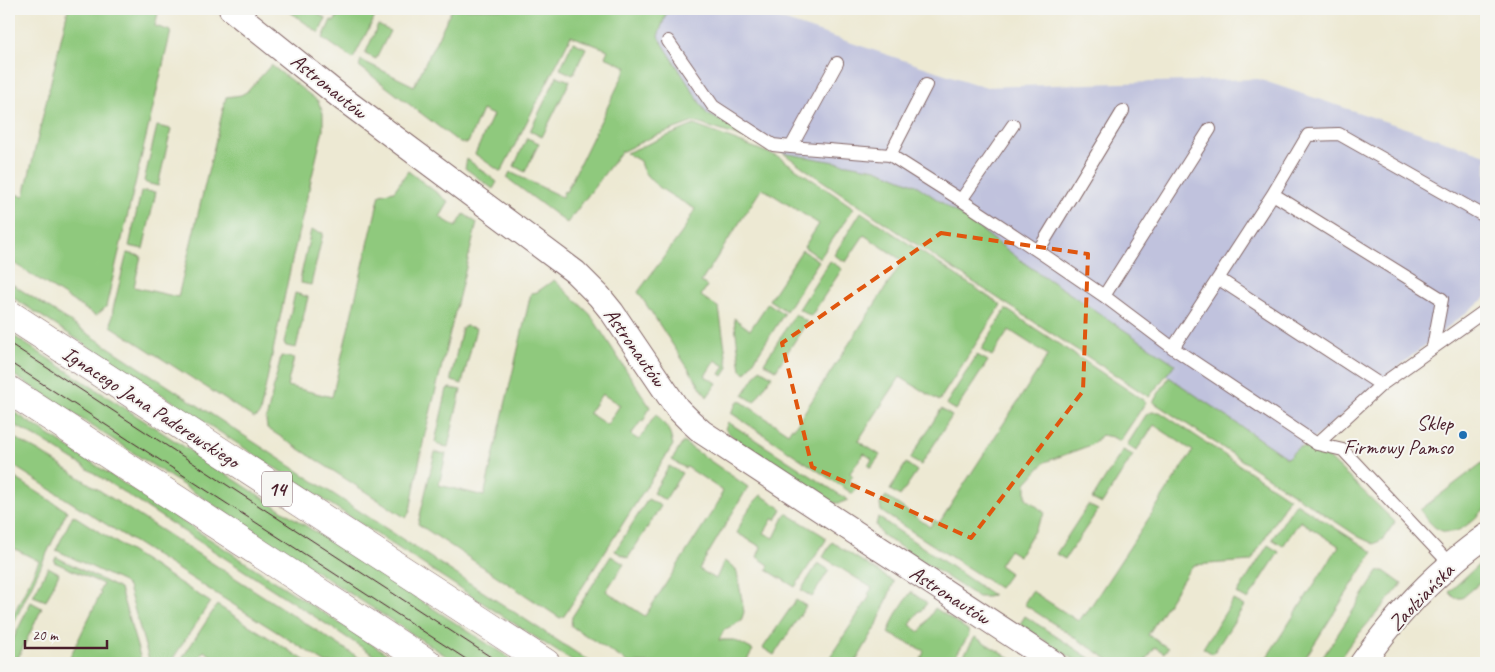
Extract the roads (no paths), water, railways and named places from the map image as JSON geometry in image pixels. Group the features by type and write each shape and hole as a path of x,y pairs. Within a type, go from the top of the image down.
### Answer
{"main road":[{"name":"Ignacego Jana Paderewskiego","path":"9,314 546,663"},
{"path":"9,390 428,663"}],"street":[{"name":"Astronautów","path":"231,9 342,99 575,272 612,312 677,408 702,432 1054,663"},
{"name":"Zaolziańska","path":"1362,663 1410,604 1450,564 1486,536"}],"lane":[{"path":"668,41 713,106 773,145 890,155 1038,251 1104,296 1174,348 1317,444 1343,450 1450,564"},
{"path":"791,147 837,63"},
{"path":"890,155 926,85"},
{"path":"1038,251 1123,111"},
{"path":"961,200 1013,125"},
{"path":"1104,296 1210,129"},
{"path":"1174,348 1273,194 1308,135 1339,134 1486,217"},
{"path":"1273,194 1442,299 1433,347"},
{"path":"1219,279 1381,385"},
{"path":"1317,444 1381,385 1486,310"}],"tram line":[{"path":"9,343 500,663"},
{"path":"9,362 472,663"}],"place":[{"name":"Sklep Firmowy Pamso","path":"1463,435"}]}
